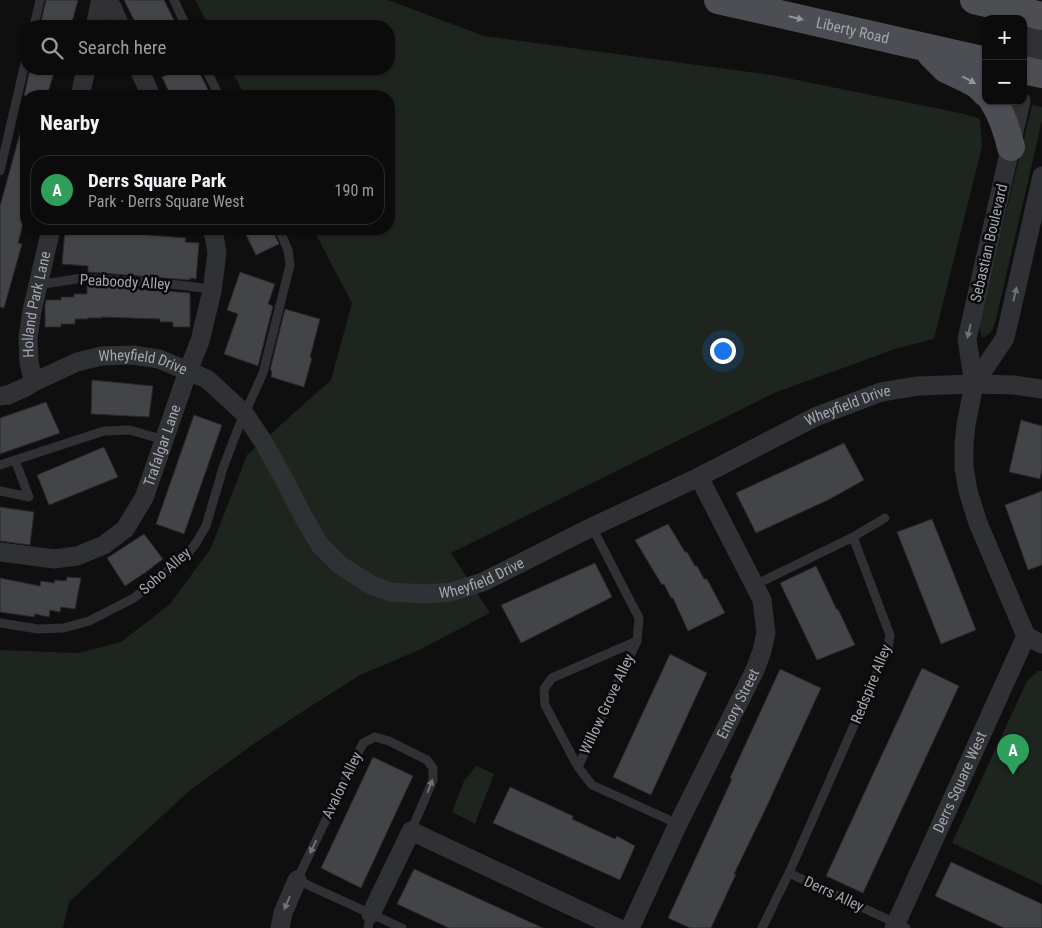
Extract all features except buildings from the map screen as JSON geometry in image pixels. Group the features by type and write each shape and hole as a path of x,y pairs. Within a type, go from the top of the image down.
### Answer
{"main road":[{"name":"Liberty Road","path":"718,0 982,60"},
{"path":"974,0 1042,16"},
{"path":"924,47 946,69 978,84 982,88"},
{"path":"996,105 1006,127 1011,147"}],"street":[{"path":"97,20 102,0 112,8 117,20"},
{"path":"1029,77 1042,16"},
{"path":"81,90 85,75"},
{"path":"142,75 148,90"},
{"name":"Sebastian Boulevard","path":"1020,105 967,339 974,384 966,425 964,468 968,491 978,523 1034,640"},
{"name":"Sebastian Boulevard","path":"974,384 1006,338 1042,176"},
{"name":"Holland Park Lane","path":"34,382 29,363 28,338 32,311 50,235"},
{"name":"Trafalgar Lane","path":"0,552 54,559 77,556 104,545 125,529 144,498 200,341 212,289 217,253 214,235"},
{"name":"Wheyfield Drive","path":"0,396 8,395 77,362 102,356 133,356 159,360 207,379 244,413 272,458 320,545 340,565 370,586 391,592 426,594 451,592 483,582 815,417 880,392 918,386 974,384 1014,385 1042,389"},
{"name":"Emory Street","path":"630,928 678,824 754,670 762,651 766,633 762,600 699,476"},
{"name":"Derrs Square West","path":"898,926 1034,640"},
{"path":"370,921 411,831 618,928"},
{"path":"280,928 283,913 297,880"}],"lane":[{"path":"35,20 40,0"},
{"path":"174,0 183,20"},
{"path":"0,171 22,75"},
{"path":"209,75 216,90"},
{"name":"Soho Alley","path":"0,623 38,629 64,628 89,621 134,598 186,556 196,543 206,526 223,468 244,413 263,374 290,265 288,250 282,235"},
{"name":"Peaboody Alley","path":"38,285 82,278 212,289"},
{"path":"0,465 104,431 130,430 164,440"},
{"path":"0,491 29,497 15,460"},
{"path":"755,585 853,537 885,518"},
{"name":"Willow Grove Alley","path":"578,767 637,641 639,618 592,527"},
{"name":"Redspire Alley","path":"762,928 789,873 888,648 890,635 853,537"},
{"name":"Willow Grove Alley","path":"637,641 552,678 544,689 545,705 578,767 592,785 678,824"},
{"name":"Avalon Alley","path":"297,880 362,743 375,737 389,740 427,760 433,768 433,780 411,831"},
{"name":"Derrs Alley","path":"789,873 898,926"},
{"path":"297,880 370,921 402,928"}],"shaded area":[{"path":"195,0 388,0 484,36 772,75 965,114 980,119 982,147 934,339 898,348 774,393 451,553 490,613 419,650 360,675 255,743 189,791 69,902 63,928 0,928 0,650 78,653 121,642 170,604 211,548 247,455 331,380 352,303 316,235 395,235 395,90 242,90 234,75 395,75 395,20 206,20"},
{"path":"1032,105 1042,107 1039,134 996,319 992,331 985,337 982,337 980,328 981,315"},
{"path":"1038,671 1042,671 1042,885 952,843 1027,681"},
{"path":"476,766 494,774 475,824 452,812 464,781"}],"place":[{"name":"Derrs Square Park","path":"1013,775"}]}
